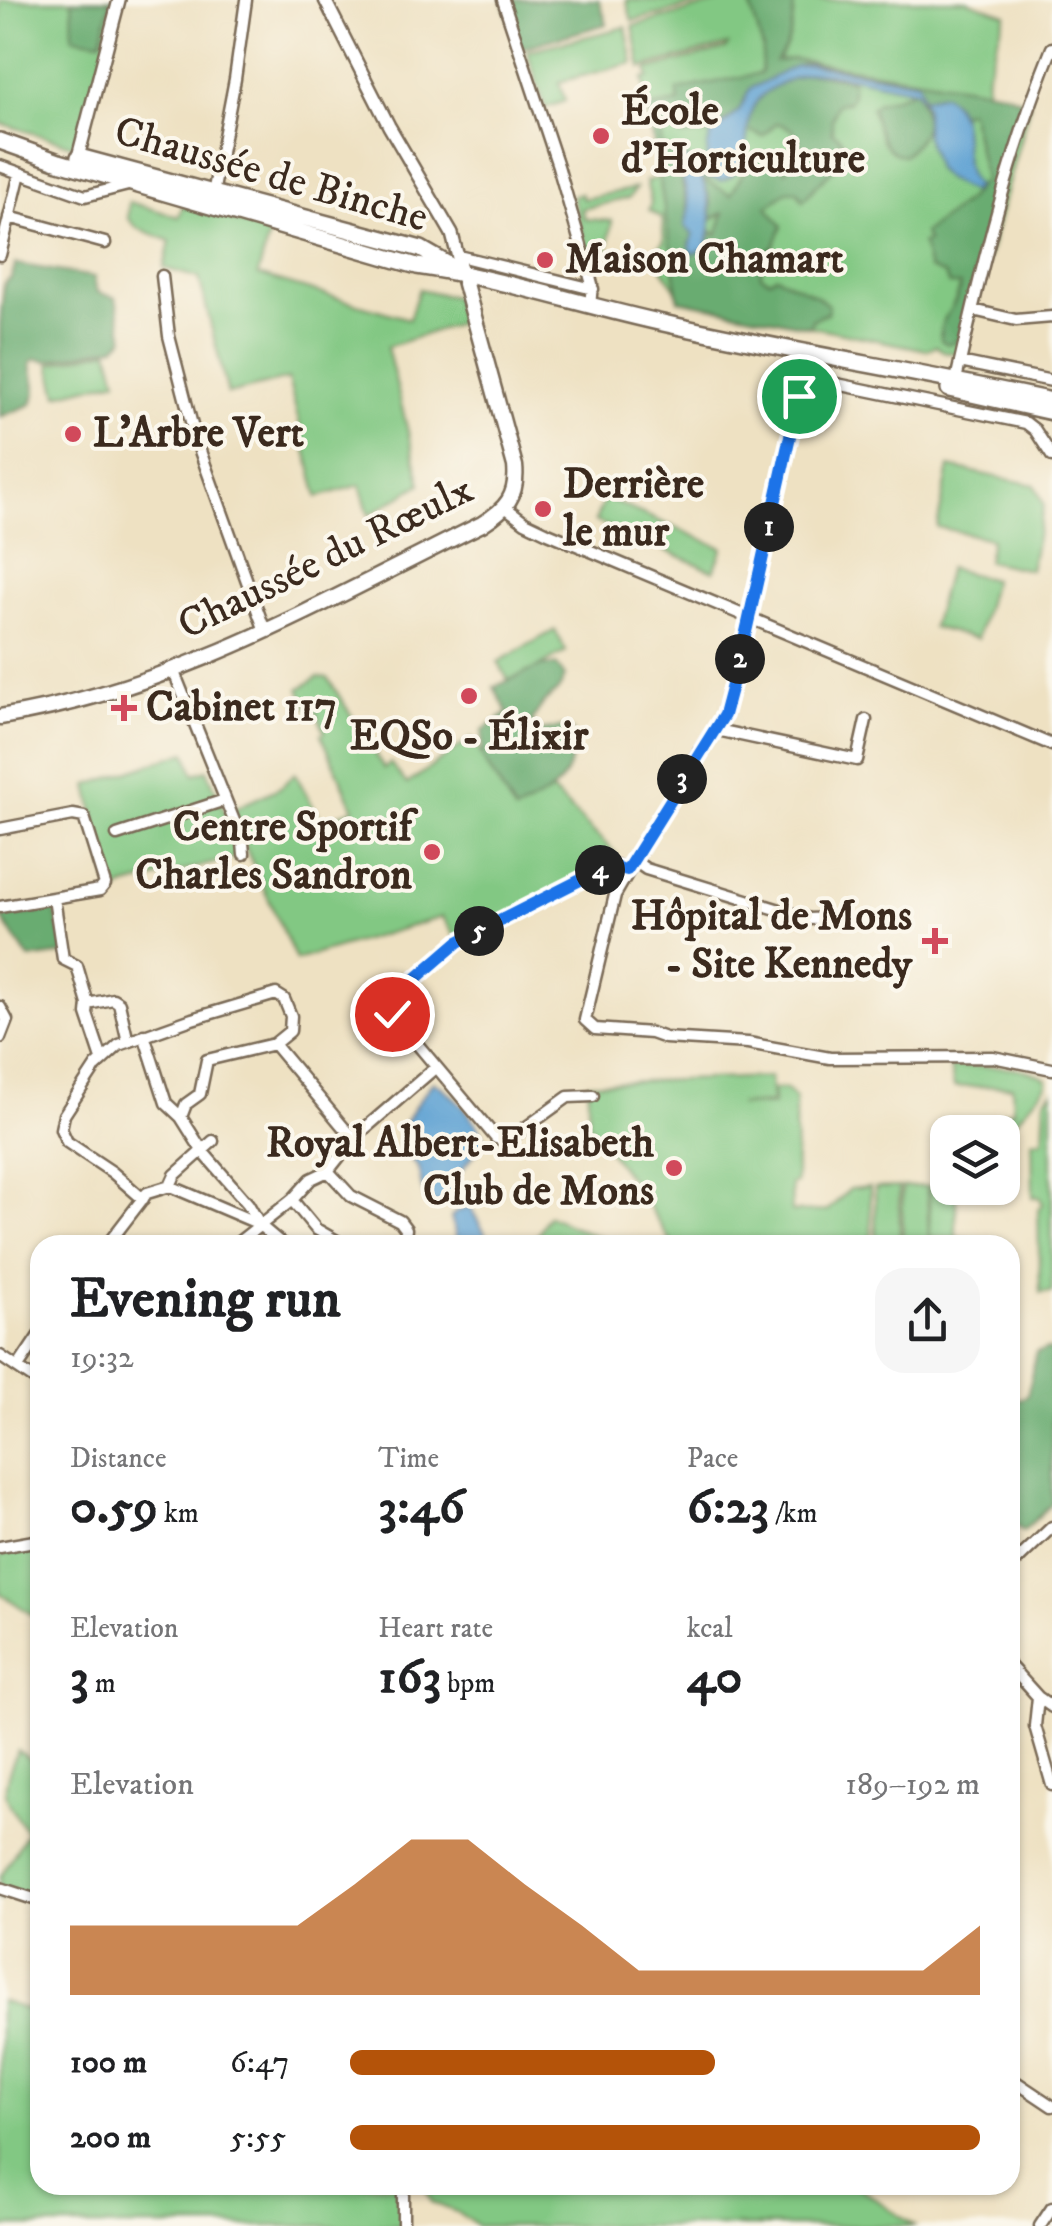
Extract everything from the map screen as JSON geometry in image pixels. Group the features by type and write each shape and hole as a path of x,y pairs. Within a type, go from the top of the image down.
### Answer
{"main road":[{"name":"Chaussée de Binche","path":"0,139 420,249 462,273"},
{"name":"Chaussée de Binche","path":"0,139 26,151 417,266 462,273"},
{"path":"462,273 590,307 1052,401"},
{"name":"Chaussée du Rœulx","path":"0,717 99,697 174,672 265,632 482,524 506,507 516,482 514,460 462,273"},
{"path":"948,380 945,388 1052,412"}],"street":[{"path":"78,157 119,0"},
{"path":"213,194 246,0"},
{"path":"325,0 393,133 452,234 462,273"},
{"path":"503,0 558,166 593,289 590,307"},
{"path":"948,380 960,362 1025,119 1052,48"},
{"name":"Chaussée de Binche","path":"26,151 78,157"},
{"name":"Chaussée de Binche","path":"0,166 85,196 135,184"},
{"path":"0,255 20,174"},
{"path":"9,217 105,242"},
{"path":"458,256 593,289"},
{"path":"162,276 169,336 194,437 265,632"},
{"path":"973,310 1016,320 1052,317"},
{"path":"808,354 733,688 717,730 690,766 630,865 610,912 585,1015 588,1024 595,1029 665,1038 760,1044 822,1057 993,1057 1052,1069"},
{"path":"960,362 1052,381"},
{"path":"803,376 1026,424 1042,438 1052,456"},
{"path":"506,507 548,533 1052,745"},
{"path":"174,672 244,843 244,854"},
{"path":"717,730 856,760 866,720"},
{"path":"117,835 225,800"},
{"path":"0,829 84,816 105,887 0,907"},
{"path":"592,1096 568,1097 507,1141 496,1138 392,1014 398,994 458,942 608,866 646,869 809,920 831,918"},
{"path":"54,898 63,959 77,966 102,1059"},
{"path":"143,1199 67,1142 62,1134 64,1114 102,1059 144,1036 276,994 284,998 290,1030 274,1044 208,1060 200,1094 186,1104 181,1117"},
{"path":"88,1004 114,999 128,1042"},
{"path":"0,1007 7,1020 0,1038"},
{"path":"144,1036 166,1102 271,1235"},
{"path":"274,1044 344,1128 356,1137"},
{"path":"247,1235 328,1170 356,1137 436,1067"},
{"path":"170,1186 175,1175 213,1142"},
{"path":"328,1170 352,1196 400,1221 405,1235"},
{"path":"115,1235 147,1193 170,1186 260,1225"},
{"path":"292,1200 316,1229 326,1235"},
{"path":"18,1368 30,1349"},
{"path":"0,1356 30,1376"},
{"path":"1020,1557 1052,1527"},
{"path":"0,1547 30,1542"},
{"path":"1020,1677 1052,1707"},
{"path":"1038,1697 1035,1726 1052,1785"},
{"path":"0,1888 30,1898"},
{"path":"1020,2085 1052,2106"},
{"path":"403,2195 403,2226"},
{"path":"1040,2226 1052,2208"}],"green space":[{"path":"0,0 119,0 81,148 0,123"},
{"path":"72,0 111,0 101,41 73,37"},
{"path":"503,0 599,0 607,24 519,49"},
{"path":"626,0 715,0 632,21"},
{"path":"720,0 966,0 1006,14 987,72 986,89 1030,103 962,354 679,300 658,258 657,250 664,241 662,218 649,210 646,181 660,177 643,79 649,78 647,70 726,49 728,45 641,68 633,26"},
{"path":"749,0 794,0 788,41 776,61 793,59 1003,92 1022,100 958,341 947,344 941,340 941,332 960,285 949,285 945,275 929,269 922,243 927,242 924,233 966,201 984,179 970,111 958,113 952,100 923,98 917,82 809,64 801,64 750,89 739,111 717,128 715,122 706,134 682,136 665,116 661,143 670,154 680,150 690,160 686,159 679,168 693,235 690,242 706,249 712,231 717,235 724,213 711,219 711,203 702,178 731,195 742,174 765,154 786,171 799,156 798,138 788,127 776,123 763,136 747,130 759,98 778,83 801,74 852,80 852,96 848,102 837,104 832,119 832,132 845,146 838,165 803,201 797,191 787,191 767,207 782,226 774,246 764,254 768,263 761,268 761,275 769,280 776,276 817,296 829,306 827,313 812,320 810,327 679,300 648,108 679,103 677,90 761,73 763,49"},
{"path":"626,27 633,63 559,82 565,101 545,108 527,51"},
{"path":"916,90 925,117 923,131 904,155 896,153 881,138 871,108"},
{"path":"636,188 629,198 582,209 585,219 612,221 607,253 587,250 572,196 581,194 583,199"},
{"path":"129,202 179,217 183,205 270,231 258,275 409,319 419,289 454,297 460,323 387,347 421,484 369,515 360,485 318,497 288,379 228,394 199,278 164,268 170,241 137,228 128,218"},
{"path":"16,264 94,277 97,292 116,298 124,338 116,346 49,361 35,359 31,363 36,392 32,404 0,417 4,283 11,278"},
{"path":"109,350 117,380 58,395 50,364"},
{"path":"949,467 1035,485 1044,505 1030,570 987,561 991,539 937,527"},
{"path":"605,498 723,548 714,571 595,521"},
{"path":"948,568 993,580 977,639 932,627"},
{"path":"555,630 566,651 529,673 508,680 498,662"},
{"path":"557,665 565,676 562,683 532,722 541,731 566,727 573,732 570,763 551,791 515,812 482,757 483,730 508,713 494,687 541,666"},
{"name":"Centre Sportif Charles Sandron","path":"318,677 328,678 384,768 390,763 407,784 472,738 515,812 552,791 617,855 616,865 461,946 442,917 296,960 229,811 281,787 295,773 321,821 354,809 321,734 325,732 315,710 310,711 299,689"},
{"path":"186,752 194,774 207,770 239,846 237,857 123,887 112,897 88,785"},
{"path":"55,910 66,954 29,959 1,917"},
{"path":"950,1067 1013,1068 1047,1079 1020,1116 1004,1115 1013,1111 1012,1086 954,1087"},
{"name":"Royal Albert-Elisabeth Club de Mons","path":"770,1077 772,1103 738,1105 773,1105 773,1089 786,1089 795,1098 796,1183 791,1184 792,1212 827,1211 850,1189 870,1187 872,1235 667,1235 588,1123 588,1083"},
{"path":"1052,1091 1052,1292 1040,1293 1038,1210 1043,1204 1039,1197 1033,1197 1032,1141 1043,1140 1045,1099"},
{"path":"927,1186 929,1235 903,1235 902,1187"},
{"path":"929,1186 930,1205 956,1205 956,1235 930,1235"},
{"path":"899,1187 900,1235 876,1235 875,1188"},
{"path":"549,1216 593,1235 538,1235"},
{"path":"1052,1351 1052,1504 1023,1531 1020,1399 1027,1396 1036,1353"},
{"path":"30,1550 30,1613 0,1593 0,1555"},
{"path":"18,1750 30,1760 30,1898 10,1892 0,1900 0,1878 27,1832 8,1800 8,1775"},
{"path":"0,2001 30,2011 30,2195 403,2195 403,2226 0,2226"},
{"path":"428,2195 870,2195 914,2226 477,2226 459,2213 431,2202"}],"water":[{"path":"809,64 918,82 923,98 943,94 960,114 966,164 976,186 972,192 946,179 936,169 925,133 925,105 916,90 832,74 806,74 780,84 753,107 743,161 736,172 722,181 707,177 706,171 700,174 709,202 710,229 706,249 692,254 693,235 685,226 689,207 680,165 690,160 699,172 708,165 711,135 739,111 750,89 795,66"},
{"path":"433,1081 464,1107 486,1141 461,1171 445,1204 429,1203 417,1166 399,1142 405,1124"},
{"path":"470,1207 486,1235 456,1235 451,1217"}],"place":[{"name":"École d'Horticulture","path":"601,136"},
{"name":"Maison Chamart","path":"545,260"},
{"name":"L'Arbre Vert","path":"73,434"},
{"name":"Derrière le mur","path":"543,509"},
{"name":"EQSo - Élixir","path":"469,696"},
{"name":"Cabinet 117","path":"124,708"},
{"name":"Centre Sportif Charles Sandron","path":"432,852"},
{"name":"Hôpital de Mons - Site Kennedy","path":"935,941"},
{"name":"Royal Albert-Elisabeth Club de Mons","path":"674,1168"}],"route":[{"path":"392,1014 398,994 458,942 608,866 627,870 724,715 799,396"}]}
